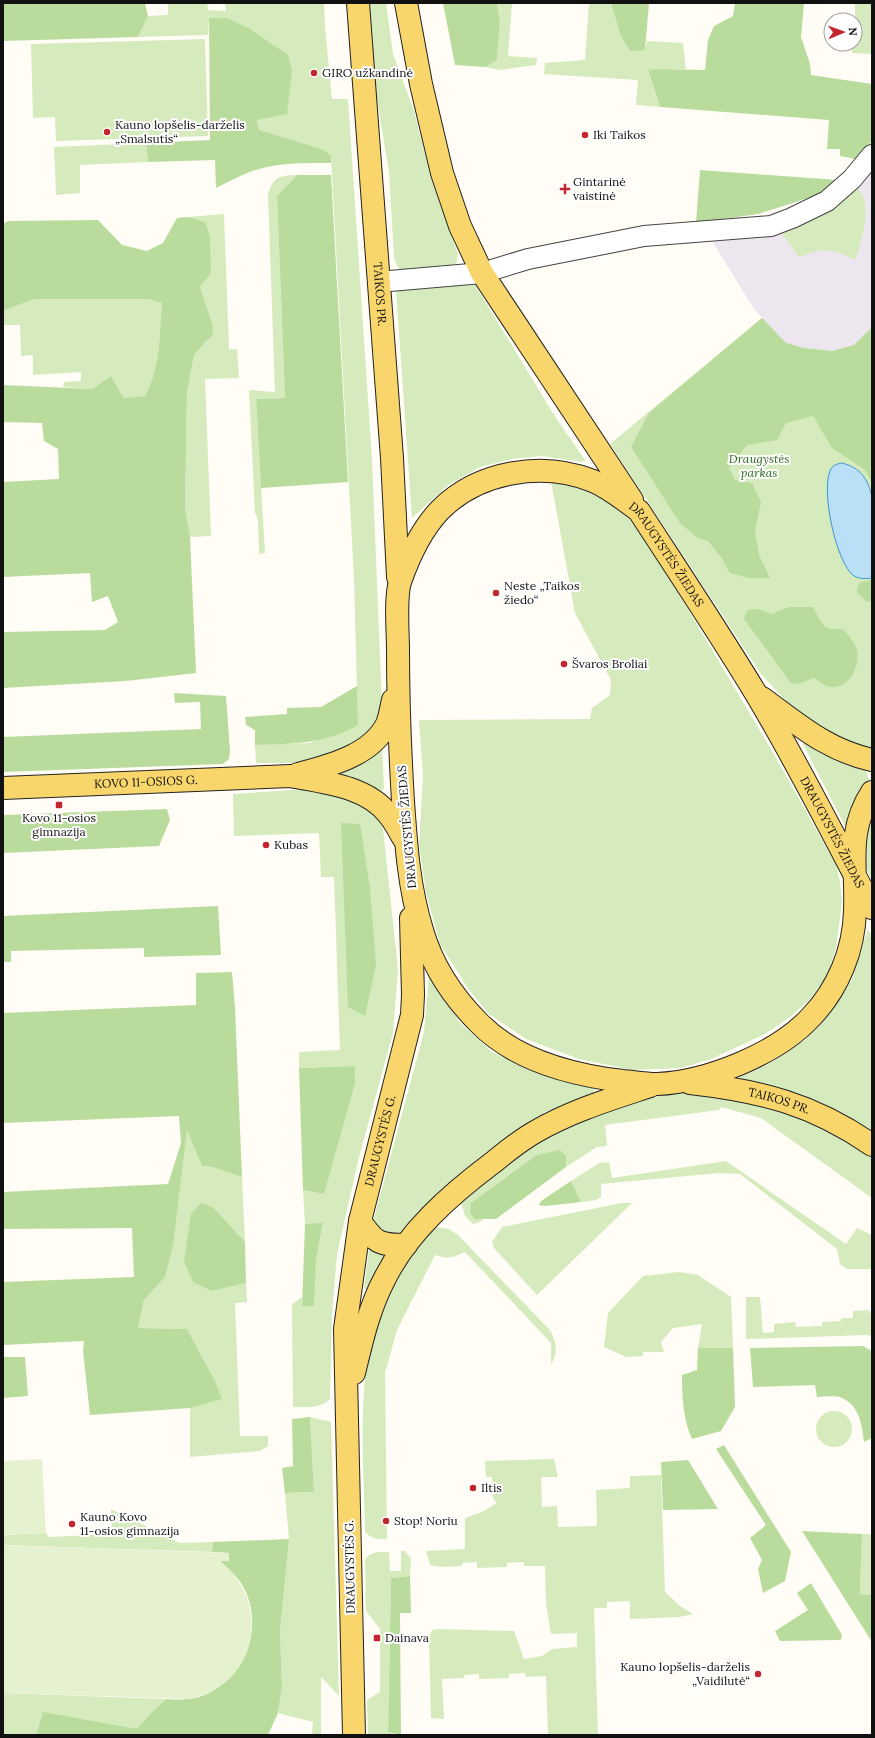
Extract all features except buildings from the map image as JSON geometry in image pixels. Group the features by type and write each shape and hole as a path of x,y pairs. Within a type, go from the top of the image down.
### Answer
{"main road":[{"name":"TAIKOS PR.","path":"358,3 399,586"},
{"path":"406,3 421,84 442,173 460,226 482,273 639,511"},
{"name":"DRAUGYSTĖS ŽIEDAS","path":"524,471 547,471 591,480 611,490 639,511 755,692 799,768 854,873 856,915 852,939 844,966 829,994 810,1018 786,1038 737,1064 711,1074 678,1082 655,1084 605,1079 573,1072 542,1062 498,1040 479,1024 448,985 430,953 421,929 410,882 406,842 398,684 399,586 412,552 424,530 440,510 455,497 475,485 496,476 524,471"},
{"name":"KOVO 11-OSIOS G.","path":"290,776 324,767 345,758 369,744 377,737 387,724 398,684"},
{"path":"755,692 823,742 852,756 872,760"},
{"name":"KOVO 11-OSIOS G.","path":"3,788 290,776 326,782 358,792 378,804 390,815 406,842"},
{"path":"872,792 861,811 857,822 854,873 872,908"},
{"name":"DRAUGYSTĖS G.","path":"354,1735 348,1399 345,1329 360,1221 412,1015 413,983 410,882"},
{"name":"TAIKOS PR.","path":"678,1082 749,1091 782,1100 811,1110 835,1122 872,1145"},
{"name":"DRAUGYSTĖS G.","path":"348,1399 364,1332 373,1303 385,1277 406,1245 458,1190 509,1150 535,1132 581,1110 655,1084"},
{"path":"360,1221 372,1238 383,1244 406,1245"}],"street":[{"path":"378,282 482,273 528,259 644,236 771,226 792,218 827,201 852,179 872,155"}],"shaded area":[{"path":"872,167 872,327 854,345 832,351 804,348 786,343 754,309 709,236 764,233"}],"green space":[{"path":"3,3 145,3 148,16 138,37 3,41"},
{"path":"168,3 207,3 208,10 226,11 225,3 324,3 332,99 348,99 372,460 382,705 380,714 373,727 363,739 311,763 256,763 255,745 309,743 358,725 354,579 331,156 259,130 257,120 209,18 208,35 138,37 148,16 168,15"},
{"path":"369,3 386,3 393,54 414,111 431,178 458,254 457,261 453,267 403,272 397,266 394,257 389,172 373,75"},
{"path":"443,3 497,3 500,21 497,60 485,67 455,65"},
{"path":"497,3 512,3 508,56 537,58 536,65 499,70 485,67 497,60 500,21"},
{"path":"589,3 611,3 620,34 645,50 647,41 683,43 686,69 661,69 648,71 660,107 636,105 638,80 544,74 545,63 585,60"},
{"path":"611,3 649,3 645,50 630,51 620,34"},
{"path":"735,3 804,3 801,37 810,64 811,75 872,84 872,140 861,158 855,159 840,156 840,149 827,149 829,120 660,107 648,70 705,70 708,40 714,26 733,16"},
{"path":"855,3 872,3 872,54 852,53 863,52 863,12 855,12"},
{"path":"209,18 227,18 250,29 288,55 292,71 287,114 257,120 259,130 324,150 331,156 331,163 287,164 266,167 255,170 216,188 215,160 148,162 146,143 210,140"},
{"name":"Kauno lopšelis-darželis „Smalsutis“","path":"205,39 208,136 56,141 55,117 33,118 31,44"},
{"path":"146,143 148,162 80,165 80,193 56,195 54,147"},
{"path":"700,170 838,180 821,194 758,214 696,223"},
{"path":"297,175 277,196 285,398 256,399 265,553 259,554 258,520 255,513 249,390 275,392 268,194 275,180 278,178"},
{"path":"297,175 331,175 348,482 261,488 256,399 285,398 277,196"},
{"path":"855,187 861,193 866,211 861,243 855,260 833,251 815,252 799,257 779,230"},
{"path":"224,214 229,349 237,349 239,378 205,379 211,536 190,537 185,507 187,393 194,355 207,341 212,323 200,287 211,272 187,217"},
{"path":"187,217 205,222 210,236 211,273 200,287 212,323 213,334 194,355 187,393 185,507 190,537 196,673 126,681 3,688 3,632 105,630 118,622 108,596 92,602 90,573 3,577 3,482 59,479 58,449 44,441 42,423 3,422 3,385 92,389 111,376 124,398 145,396 150,386 157,363 162,303 148,299 34,299 3,311 3,224 8,221 98,220 122,245 147,251 163,243 177,218"},
{"path":"474,283 554,415 585,460 582,462 542,456 512,459 480,467 448,485 412,518 396,289"},
{"path":"34,299 148,299 162,303 158,357 154,381 145,396 124,398 111,376 92,389 63,387 64,382 81,381 81,372 33,375 33,355 21,356 20,325 3,325 3,311"},
{"name":"Draugystės parkas","path":"762,318 786,343 804,348 832,351 854,345 872,327 872,751 831,737 787,702 761,674 610,444"},
{"path":"762,318 786,343 804,348 832,351 854,345 872,327 872,483 865,470 832,448 813,416 786,423 777,440 747,445 729,468 735,480 752,483 761,502 755,531 759,555 770,578 749,578 730,573 721,557 708,541 698,538 680,523 631,447 649,413"},
{"path":"551,481 585,491 615,506 635,520 775,756 836,865 840,882 842,902 836,948 827,976 810,999 790,1017 765,1034 711,1059 681,1068 633,1070 579,1059 526,1039 489,1014 469,990 440,944 426,893 419,844 423,776 419,720 590,719 592,708 610,695 611,680 575,613"},
{"path":"872,580 872,602 866,601 857,592 857,587 861,582"},
{"path":"789,607 813,607 824,625 831,629 843,629 852,640 856,647 857,660 854,673 845,683 839,686 830,687 814,678 798,684 791,683 744,619 747,610 758,609 771,614"},
{"path":"357,686 358,725 333,736 308,742 255,745 255,730 246,725 245,717 287,714 287,708 321,707"},
{"path":"174,693 226,696 230,751 229,759 223,764 3,772 3,737 201,729 200,702 175,703"},
{"path":"805,742 865,768 869,780 856,797 845,826 803,744"},
{"path":"382,744 384,788 380,794 330,775"},
{"path":"308,789 364,800 382,819 398,970 393,1033 358,1161 337,1254 332,1313 330,1399 317,1406 293,1407 292,1304 302,1297 302,1306 316,1261 323,1224 305,1224 303,1190 324,1194 355,1066 299,1068 299,1052 340,1050 334,877 321,877 319,833 234,836 233,794"},
{"path":"872,807 872,880 864,864 866,819"},
{"path":"167,809 170,820 159,846 3,853 3,815"},
{"path":"341,823 360,824 370,888 376,965 365,1016 348,1007"},
{"path":"218,906 221,955 144,957 144,948 11,951 11,962 3,962 3,916"},
{"path":"868,929 872,937 872,1130 804,1096 739,1078 769,1064 805,1040 828,1016 852,980"},
{"path":"232,972 235,1007 242,1177 212,1167 202,1166 187,1130 173,1245 165,1277 144,1300 138,1328 187,1329 214,1379 222,1399 190,1408 90,1415 83,1351 84,1341 3,1345 3,1282 134,1277 132,1228 3,1229 3,1192 168,1184 181,1143 179,1116 3,1123 3,1013 196,1005 196,973"},
{"path":"429,975 460,1023 492,1052 533,1071 592,1087 595,1092 545,1112 510,1136 404,1234 387,1237 373,1222 424,1032"},
{"path":"355,1066 355,1083 324,1194 303,1190 299,1068"},
{"path":"680,1093 701,1093 803,1115 872,1156 872,1198 761,1118 721,1107 719,1110 605,1125 607,1146 597,1147 566,1167 566,1156 481,1220 485,1220 473,1224 465,1216 461,1203 464,1198 539,1140 577,1122 649,1097"},
{"path":"187,1129 202,1166 212,1167 242,1177 245,1242 214,1208 212,1291 246,1283 247,1302 235,1303 240,1436 268,1436 268,1446 260,1451 190,1457 190,1408 221,1399 214,1379 187,1329 138,1328 144,1300 165,1277"},
{"path":"560,1150 566,1156 566,1167 496,1219 475,1219 470,1213 471,1203 537,1155"},
{"path":"726,1161 846,1244 857,1228 872,1235 872,1269 847,1269 840,1264 837,1249 740,1174 719,1173 601,1184 601,1197 596,1200 581,1202 571,1181 599,1163 609,1162 612,1178"},
{"path":"571,1181 581,1202 545,1206 539,1205 541,1201"},
{"path":"201,1203 214,1208 245,1242 246,1283 212,1291 193,1282 184,1261 191,1214"},
{"path":"622,1203 632,1203 537,1295 494,1248 492,1242 502,1227"},
{"path":"323,1223 316,1261 314,1306 302,1306 305,1224"},
{"path":"433,1227 449,1229 458,1235 550,1330 554,1338 556,1351 554,1360 551,1364 551,1343 465,1252 457,1256 450,1257 435,1255 397,1330 385,1373 387,1539 377,1539 365,1532 363,1411 369,1348 376,1320 386,1295 407,1260"},
{"path":"370,1243 391,1251 369,1289 366,1290 364,1288"},
{"path":"679,1272 698,1275 731,1297 733,1348 698,1348 702,1324 673,1328 661,1342 664,1352 643,1352 643,1356 626,1357 604,1347 608,1313 643,1276"},
{"path":"746,1297 760,1297 763,1333 774,1332 774,1324 795,1322 796,1327 822,1326 822,1322 841,1321 841,1318 853,1318 853,1311 868,1310 872,1314 872,1337 868,1335 746,1339"},
{"path":"863,1346 872,1351 872,1438 864,1442 861,1423 856,1411 853,1406 842,1398 833,1396 817,1397 815,1385 753,1387 750,1348"},
{"path":"698,1348 733,1348 735,1407 721,1431 692,1439 684,1408 682,1375 697,1370"},
{"path":"3,1357 25,1357 28,1396 3,1398"},
{"path":"834,1411 844,1414 849,1419 852,1429 849,1439 844,1444 834,1447 824,1444 819,1439 816,1429 819,1419 824,1414"},
{"path":"310,1417 331,1422 339,1696 321,1677 321,1735 312,1735 313,1722 278,1713 282,1687 280,1631 289,1539 285,1493 314,1492"},
{"path":"310,1417 314,1492 285,1493 282,1468 293,1466 292,1419"},
{"path":"724,1445 791,1552 785,1581 763,1593 758,1569 762,1560 750,1538 766,1525 716,1449"},
{"path":"42,1459 46,1533 3,1535 3,1461"},
{"path":"554,1459 558,1477 541,1477 542,1507 557,1506 558,1527 597,1526 596,1490 630,1488 630,1476 661,1475 665,1592 680,1606 693,1614 679,1617 630,1619 630,1601 607,1602 607,1608 594,1608 598,1735 548,1735 546,1676 526,1677 525,1673 509,1674 509,1678 479,1679 479,1674 464,1675 464,1678 442,1679 444,1719 431,1718 429,1637 432,1630 514,1631 524,1659 542,1656 552,1649 577,1647 577,1633 551,1634 546,1604 545,1566 524,1566 524,1562 507,1563 507,1567 477,1568 477,1562 462,1563 462,1566 440,1567 430,1565 426,1551 465,1549 465,1518 482,1512 497,1503 493,1498 492,1477 486,1477 485,1461"},
{"path":"688,1460 718,1509 663,1510 661,1462"},
{"path":"111,1509 180,1543 213,1542 212,1552 3,1545 3,1535 46,1533 49,1537 112,1534"},
{"path":"802,1531 862,1534 860,1594 872,1595 872,1642"},
{"path":"862,1534 872,1534 872,1595 860,1594"},
{"path":"289,1539 280,1631 282,1687 278,1713 268,1735 36,1735 43,1712 137,1729 166,1699 182,1700 199,1697 215,1689 229,1679 240,1665 247,1650 252,1633 252,1616 249,1599 241,1583 220,1561 229,1553 212,1552 213,1542"},
{"path":"3,1545 229,1553 229,1561 220,1561 237,1579 247,1599 252,1620 250,1641 243,1661 230,1678 212,1691 188,1699 3,1693"},
{"path":"401,1551 405,1551 411,1559 410,1576 391,1578 388,1732 396,1735 368,1735 367,1700 380,1692 380,1629 366,1611 365,1560 372,1554 389,1552 390,1571 401,1571"},
{"path":"410,1576 411,1613 400,1613 401,1735 388,1732 391,1578"},
{"path":"811,1583 842,1635 841,1640 780,1641 775,1631 808,1610 797,1593"},
{"path":"3,1693 166,1699 151,1713 137,1730 43,1713 36,1735 3,1735"}],"water":[{"path":"842,463 849,465 863,475 872,497 872,578 856,577 847,569 836,542 827,494 830,471 833,466"}],"place":[{"name":"GIRO užkandinė","path":"314,73"},
{"name":"Kauno lopšelis-darželis „Smalsutis“","path":"107,132"},
{"name":"Iki Taikos","path":"585,135"},
{"name":"Gintarinė vaistinė","path":"565,189"},
{"name":"Neste „Taikos žiedo“","path":"496,593"},
{"name":"Švaros Broliai","path":"564,664"},
{"name":"Kovo 11-osios gimnazija","path":"59,805"},
{"name":"Kubas","path":"266,845"},
{"name":"Iltis","path":"473,1488"},
{"name":"Stop! Noriu","path":"386,1521"},
{"name":"Kauno Kovo 11-osios gimnazija","path":"72,1524"},
{"name":"Dainava","path":"377,1638"},
{"name":"Kauno lopšelis-darželis „Vaidilutė“","path":"758,1674"}]}
